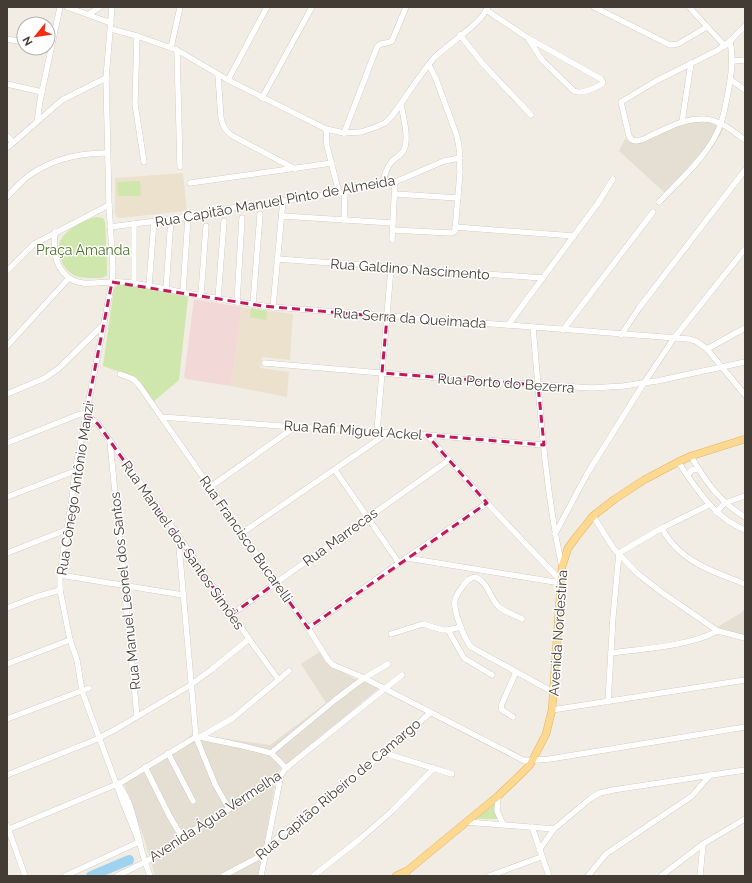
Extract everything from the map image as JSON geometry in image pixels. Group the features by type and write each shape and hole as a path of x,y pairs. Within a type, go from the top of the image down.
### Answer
{"main road":[{"name":"Avenida Nordestina","path":"396,876 406,874 498,796 532,761 546,734 552,710 562,567 568,548 577,536 593,516 615,499 644,480 691,456 745,439"}],"street":[{"path":"56,23 60,7"},
{"path":"67,7 89,14 111,26 177,50 218,75 326,130 344,133 376,128 385,123 401,104 429,65 444,48 487,9 528,38 601,79 603,82 601,85 590,90 578,93 574,91 542,60 528,38"},
{"path":"89,14 100,7"},
{"name":"Rua Cônego Antônio Manzi","path":"112,7 106,78 108,205 112,282 75,471 60,575 60,590 70,640 77,660 82,691 117,784 125,794 130,806 136,824 139,842 150,876"},
{"path":"171,48 180,7"},
{"path":"228,80 267,7"},
{"path":"262,98 312,7"},
{"path":"344,133 377,47 379,44 389,43 394,39 406,7"},
{"path":"594,7 670,45 678,44 707,27"},
{"path":"689,7 725,46"},
{"path":"745,26 725,46 639,90 621,102 629,136 632,140 638,141 682,122 705,119 721,123 745,140"},
{"path":"460,35 483,64 531,115"},
{"path":"137,36 135,104 144,162"},
{"path":"659,202 705,152 714,139 721,123 730,80 733,61 730,42"},
{"path":"177,50 180,166"},
{"path":"37,122 49,56"},
{"path":"733,61 745,60"},
{"path":"682,122 691,64"},
{"path":"393,230 454,232 458,198 460,158 457,136 436,79 429,65"},
{"path":"218,75 222,125 226,130 231,135 295,169"},
{"path":"7,148 62,100 106,78"},
{"path":"730,80 745,90"},
{"path":"7,84 42,92"},
{"path":"383,184 384,177 391,163 402,152 405,145 406,136 401,104"},
{"path":"326,130 327,146 342,192 344,220"},
{"path":"7,136 13,142"},
{"path":"7,197 27,177 46,166 73,156 89,153 107,153"},
{"name":"Rua Capitão Manuel Pinto de Almeida","path":"110,226 188,217 225,209 342,192 395,182 444,162 460,158"},
{"path":"190,183 332,163"},
{"path":"621,334 745,170"},
{"path":"508,325 598,203 613,180"},
{"path":"392,240 395,182"},
{"path":"395,194 458,198"},
{"path":"273,307 283,200"},
{"path":"7,271 34,244 108,205"},
{"path":"563,330 653,212"},
{"path":"253,304 260,214"},
{"path":"282,216 393,222"},
{"path":"183,292 188,217"},
{"path":"237,302 242,218"},
{"path":"166,289 171,219"},
{"path":"218,298 224,221"},
{"path":"149,286 154,222"},
{"path":"134,224 134,284"},
{"path":"201,296 206,226"},
{"path":"455,226 574,236"},
{"path":"55,232 54,241 57,262 69,278 76,281 89,283 112,282"},
{"path":"555,535 587,474 644,383 674,338 745,249"},
{"name":"Rua Galdino Nascimento","path":"277,259 543,278"},
{"path":"377,431 391,268"},
{"path":"7,346 69,278"},
{"name":"Rua Serra da Queimada","path":"112,282 149,286 273,307 674,338 696,341 707,349"},
{"path":"7,394 45,378 58,369 104,324"},
{"path":"533,327 544,445 555,535 562,567"},
{"path":"745,328 707,349 745,395"},
{"name":"Rua Porto do Bezerra","path":"264,363 382,374 592,388 644,383 745,362"},
{"name":"Rua Francisco Bucarelli","path":"120,374 136,381 308,628 330,663 385,688 430,713 525,761 532,761"},
{"path":"7,443 73,416 86,414"},
{"name":"Rua Manuel dos Santos Simões","path":"86,414 98,424 178,535 278,679"},
{"name":"Rua Rafi Miguel Ackel","path":"161,416 295,427 427,434 544,445"},
{"path":"210,487 295,427"},
{"path":"242,533 389,432"},
{"path":"427,434 487,503 561,582"},
{"name":"Rua Manuel Leonel dos Santos","path":"110,441 137,716"},
{"path":"691,456 714,492 725,504 745,517"},
{"name":"Rua Marrecas","path":"232,614 449,460"},
{"path":"678,462 709,505 729,522 745,530"},
{"path":"688,476 689,472 694,469 699,470"},
{"path":"335,470 399,563"},
{"path":"7,497 75,471"},
{"path":"716,512 725,504 745,496"},
{"path":"308,628 487,503"},
{"path":"619,553 662,528 709,505"},
{"path":"593,516 614,549 638,574 718,632 745,638"},
{"path":"662,528 672,543 688,558 717,573 745,584"},
{"path":"7,553 66,530"},
{"path":"178,535 198,737 215,784 229,809"},
{"path":"555,535 561,544 568,548"},
{"path":"608,702 614,603 619,553"},
{"path":"407,558 561,582"},
{"path":"60,575 183,595"},
{"path":"522,619 498,606 480,579 472,577 466,580 456,598 456,608 461,627 467,642 471,647 553,692"},
{"path":"7,608 60,590"},
{"path":"391,634 423,624 443,630 461,627"},
{"path":"448,630 464,658 492,675"},
{"path":"611,653 692,642 718,632"},
{"path":"7,775 99,738 192,684 249,639"},
{"path":"7,664 70,640"},
{"name":"Avenida Água Vermelha","path":"271,752 319,712 364,678 388,664"},
{"path":"25,876 7,828 117,784 168,753 233,718 289,670"},
{"path":"513,716 502,710 501,706 516,672"},
{"name":"Avenida Água Vermelha","path":"117,876 145,862 182,837 281,776 286,768 402,675"},
{"path":"552,710 745,680"},
{"path":"7,719 89,688"},
{"name":"Rua Capitão Ribeiro de Camargo","path":"224,876 265,851 278,837 384,753 430,713"},
{"path":"532,761 745,727"},
{"path":"198,737 271,752 286,768"},
{"path":"168,753 193,801"},
{"path":"384,753 452,774"},
{"path":"145,768 182,837"},
{"path":"313,876 360,839 392,811 434,768"},
{"path":"539,850 554,829 591,798 600,793 745,770"},
{"path":"588,876 606,854 692,796 710,775"},
{"path":"261,876 281,776"},
{"path":"498,796 497,811 503,824"},
{"path":"661,876 703,844 745,819"},
{"path":"466,822 554,829"},
{"path":"532,827 541,857 549,876"},
{"name":"Avenida Água Vermelha","path":"65,876 139,842"},
{"path":"700,876 703,844"},
{"path":"489,876 541,857"}],"highlighted area":[{"path":"112,282 263,306 387,317 382,373 538,385 544,445 427,435 487,503 308,628 276,583 232,614 98,424 86,414"}],"shaded area":[{"path":"689,117 714,119 725,122 721,134 665,193 619,151 625,139 636,143"},
{"path":"183,173 187,211 117,217 115,213 115,178"},
{"path":"194,299 242,307 231,386 186,379 184,377"},
{"path":"242,307 293,314 290,360 262,357 260,368 289,372 287,397 231,386"},
{"path":"745,608 745,636 732,634 717,627 741,613"},
{"path":"321,651 328,664 355,679 372,680 382,686 277,772 259,876 155,876 144,838 124,784 193,734 270,745 326,703 301,664"}],"green space":[{"path":"140,181 141,196 118,196 117,182"},
{"name":"Praça Amanda","path":"96,217 103,218 105,222 107,275 100,278 78,277 66,268 60,259 60,243 65,234 72,228 82,222"},
{"path":"120,283 188,297 179,380 154,401 137,378 103,366 114,288"},
{"path":"251,308 267,311 266,320 250,317"},
{"path":"496,803 499,819 476,819"}],"waterway":[{"path":"91,876 129,860"}]}
